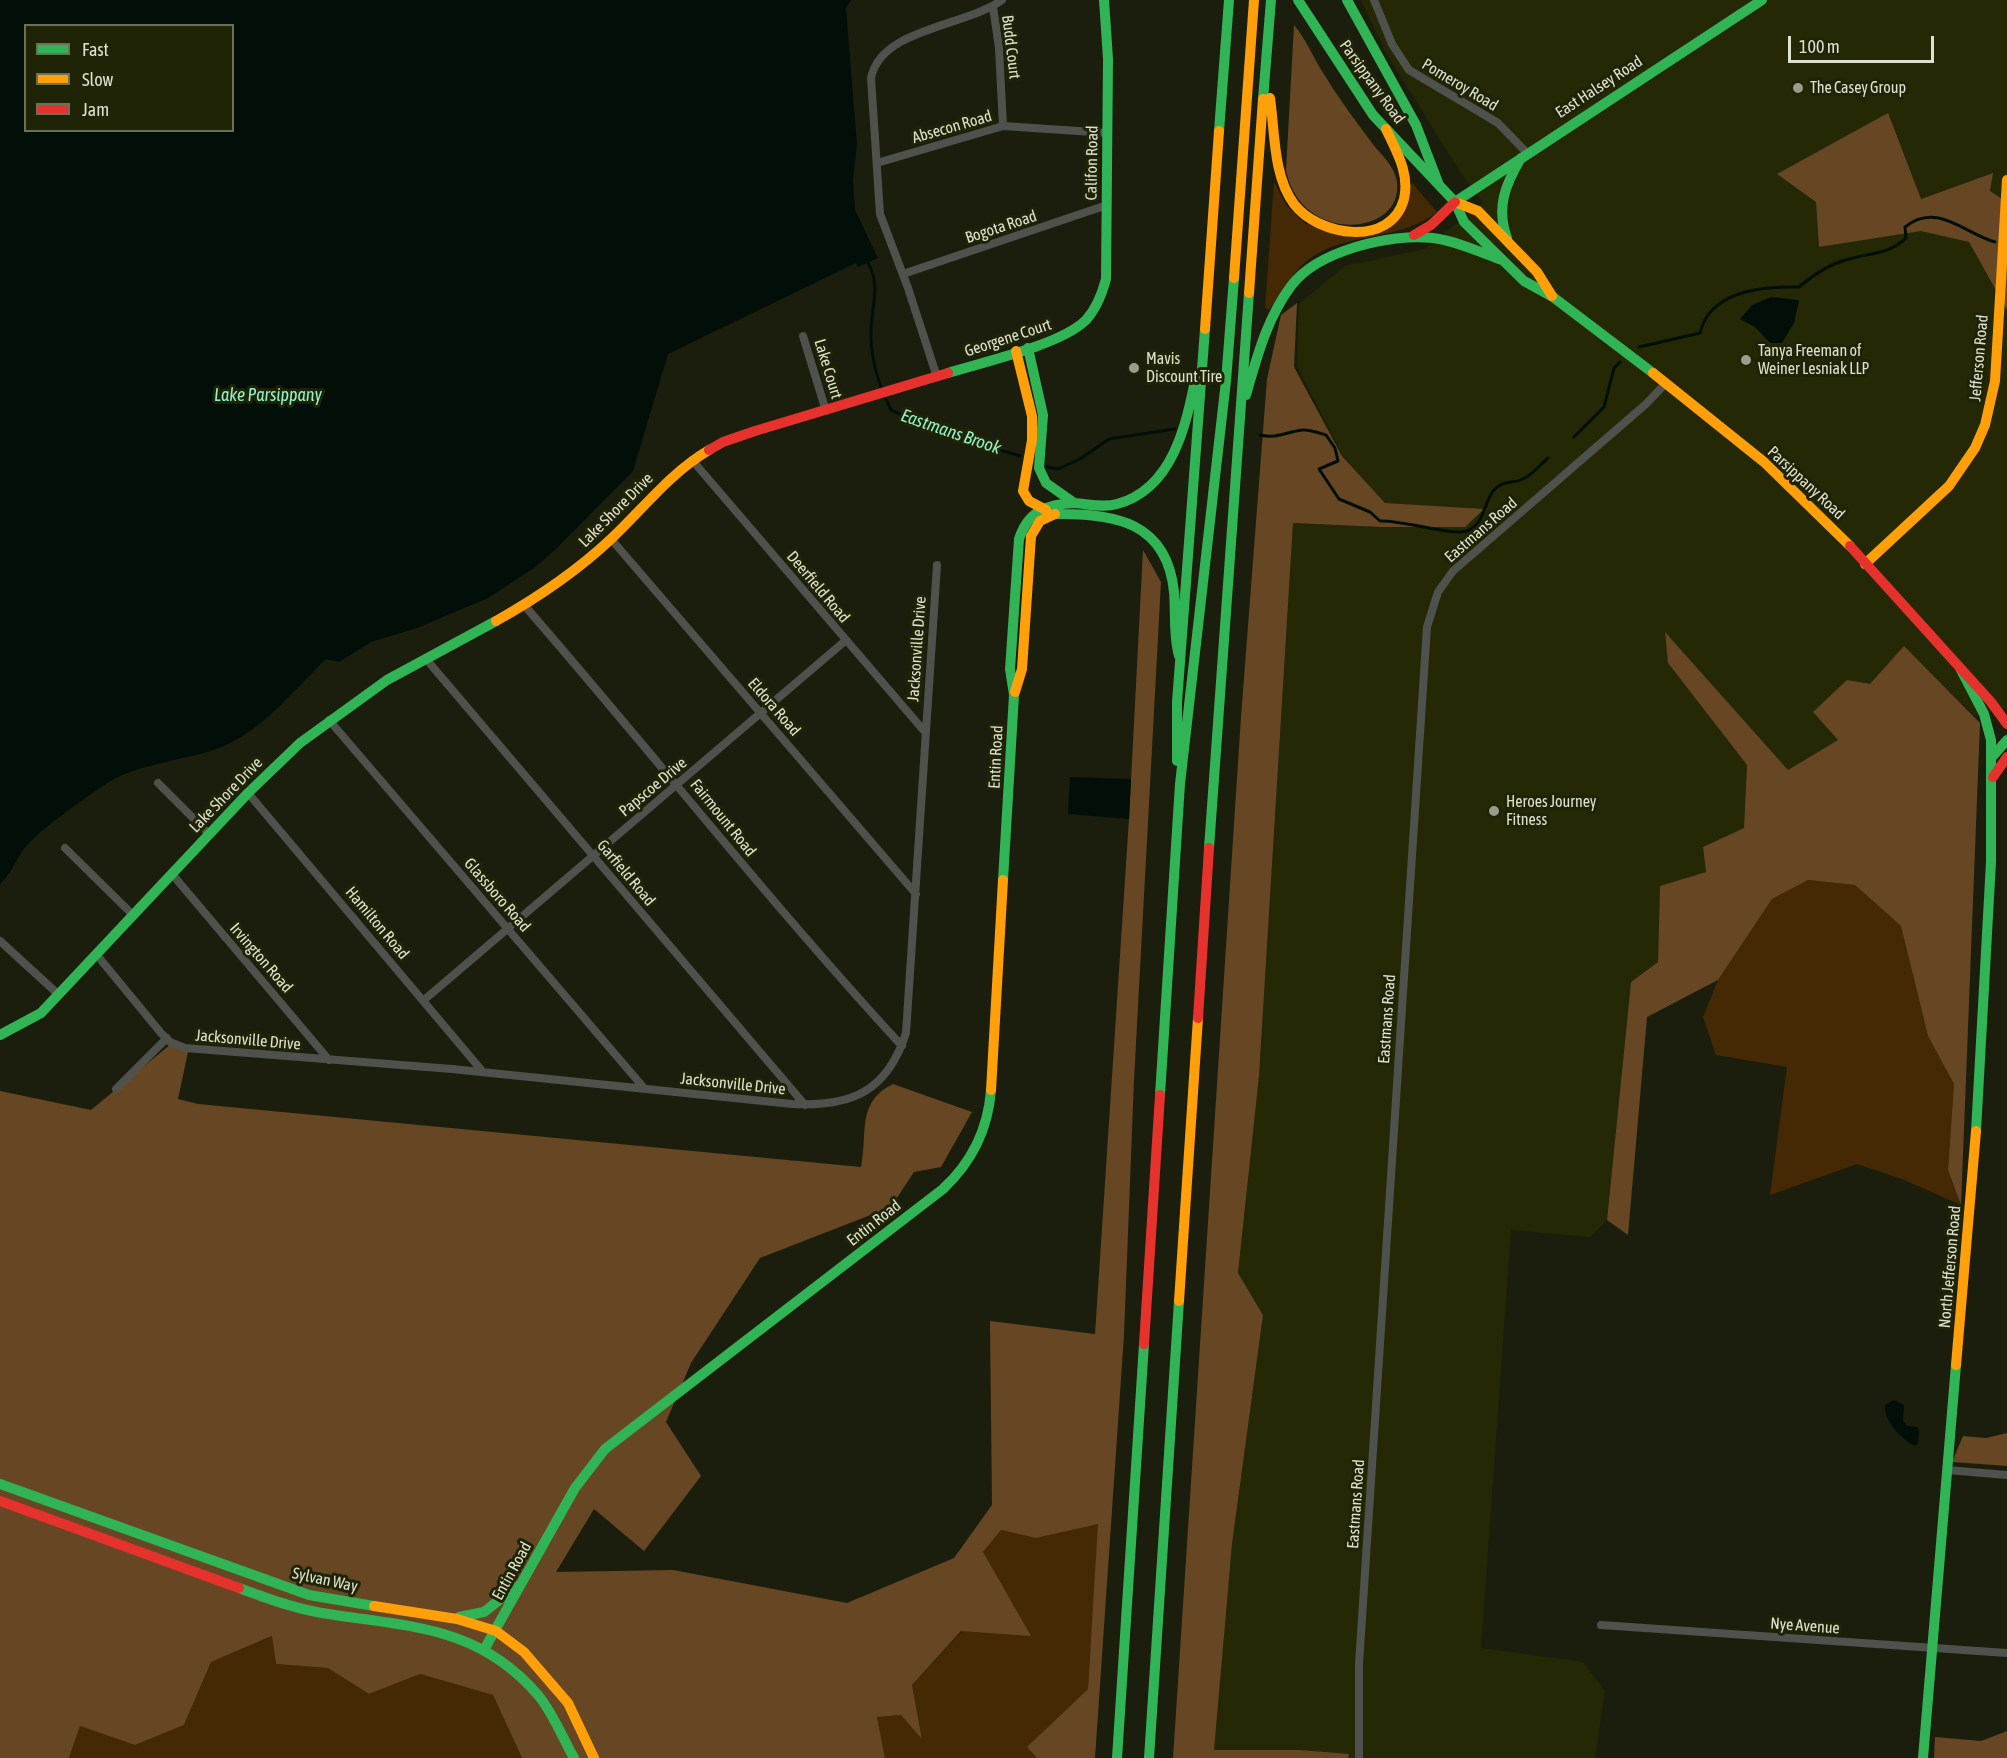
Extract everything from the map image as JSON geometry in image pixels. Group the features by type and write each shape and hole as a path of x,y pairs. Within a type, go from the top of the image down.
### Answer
{"main road":[{"name":"Califon Road","path":"1085,321 1094,311 1105,287 1108,33 1104,0"},
{"path":"1180,784 1175,742 1229,0"},
{"path":"1117,1758 1180,784 1226,381 1254,0"},
{"path":"1149,1758 1238,423 1271,0"},
{"name":"Parsippany Road","path":"1298,0 1337,62 1386,129 1455,202 1464,222 1524,281 1553,297 1666,383 1790,486 1960,668 1991,702 2007,724"},
{"path":"1347,0 1416,125 1439,185"},
{"name":"East Halsey Road","path":"1412,236 1431,225 1455,202 1525,154 1762,0"},
{"path":"1267,72 1281,180 1292,204 1317,225 1336,232 1362,233 1381,226 1398,210 1405,195 1405,175 1386,129"},
{"path":"1511,246 1501,221 1499,206 1507,181 1525,154"},
{"name":"Jefferson Road","path":"1865,564 1949,486 1971,455 1985,425 1995,381 2007,180"},
{"name":"Parsippany Road","path":"1455,202 1478,211 1537,272 1553,297"},
{"path":"1238,423 1270,324 1289,289 1302,273 1324,258 1336,253 1412,236 1447,239 1502,260"},
{"path":"1040,507 1052,503 1112,505 1128,501 1152,483 1169,462 1187,420 1208,312"},
{"name":"Georgene Court","path":"937,377 1063,336 1085,321"},
{"path":"1022,349 1043,415 1039,468 1046,483 1053,490 1076,503"},
{"path":"1022,349 1032,416 1032,440 1023,491 1029,501 1055,514 1124,520 1147,532 1161,546 1173,579 1174,640 1182,665"},
{"name":"Lake Shore Drive","path":"0,1035 41,1013 248,793 300,743 387,680 524,605 564,578 611,539 673,475 692,460 723,442 937,377"},
{"name":"Entin Road","path":"485,1648 575,1488 604,1449 944,1189 973,1156 984,1132 991,1093 1014,695 1010,669 1019,539 1024,524 1040,507"},
{"name":"Entin Road","path":"1014,695 1022,669 1031,536 1040,521 1055,514"},
{"name":"North Jefferson Road","path":"1923,1758 1976,1131 1987,942 1993,777 1993,756 1984,714 1960,668"},
{"path":"1993,756 2007,740"},
{"path":"1993,777 2007,757"},
{"name":"Sylvan Way","path":"0,1484 309,1595 447,1617 496,1631 524,1652 568,1703 594,1758"},
{"name":"Sylvan Way","path":"0,1501 288,1606 318,1614 352,1616 466,1637 505,1662 537,1694 574,1758"},
{"path":"447,1617 476,1616 496,1607 526,1578"}],"street":[{"path":"937,377 903,274 880,214 871,94 873,71 879,59 892,46 908,38 975,16 1002,0"},
{"name":"Pomeroy Road","path":"1374,0 1392,44 1409,70 1498,123 1525,154"},
{"name":"Budd Court","path":"993,7 999,48 1003,126"},
{"name":"Absecon Road","path":"877,163 1003,126 1108,133"},
{"name":"Bogota Road","path":"903,274 1107,205"},
{"name":"Lake Court","path":"804,336 826,411"},
{"name":"Eastmans Road","path":"1359,1758 1359,1664 1427,627 1438,592 1454,571 1638,411 1666,383"},
{"name":"Deerfield Road","path":"692,460 925,732"},
{"name":"Eldora Road","path":"611,539 916,894"},
{"name":"Jacksonville Drive","path":"96,954 167,1038 185,1048 483,1072 805,1105 836,1104 861,1094 882,1077 902,1046 908,1020 937,565"},
{"name":"Fairmount Road","path":"524,605 678,784 790,921 902,1046"},
{"name":"Papscoe Drive","path":"424,1000 845,640"},
{"name":"Garfield Road","path":"426,659 805,1105"},
{"name":"Glassboro Road","path":"329,720 644,1088"},
{"path":"158,783 209,834"},
{"name":"Hamilton Road","path":"248,793 483,1072"},
{"path":"65,848 133,915"},
{"name":"Irvington Road","path":"172,873 329,1060"},
{"path":"0,941 58,994"},
{"path":"116,1089 167,1038"},
{"path":"1947,1470 2007,1475"},
{"name":"Nye Avenue","path":"1601,1625 2007,1653"}],"shaded area":[{"path":"1361,0 2007,0 2007,202 1990,191 1992,173 1921,199 1816,202 1819,247 1921,230 1969,242 2007,310 2007,708 1975,716 1904,647 1870,685 1813,712 1838,740 1788,770 1665,633 1668,663 1747,765 1744,828 1703,847 1706,872 1660,887 1658,962 1631,982 1607,1220 1590,1237 1511,1230 1481,1648 1583,1662 1605,1691 1595,1758 1209,1758 1232,1544 1263,1315 1238,1274 1259,1076 1293,523 1381,527 1483,510 1385,503 1343,456 1297,366 1299,304 1345,266 1425,249 1483,202 1462,175 1386,53"},
{"path":"1294,25 1333,89 1389,163 1396,177 1395,200 1385,214 1369,222 1350,225 1330,221 1311,212 1295,195 1286,170"},
{"path":"1888,113 1921,199 1993,173 1990,191 2007,202 2007,310 1969,242 1921,231 1819,247 1816,202 1777,174"},
{"path":"1274,182 1286,205 1306,224 1381,230 1412,183 1437,212 1407,228 1342,243 1312,257 1294,274 1269,310 1265,308"},
{"path":"1297,303 1294,367 1342,456 1385,503 1484,509 1465,527 1381,527 1293,523 1259,1076 1238,1273 1263,1315 1232,1544 1214,1750 1300,1750 1349,1754 1348,1758 1173,1758 1241,717 1267,379 1281,315"},
{"path":"1143,550 1161,582 1134,1080 1124,1335 1095,1758 1037,1758 1027,1747 1088,1689 1098,1524 1036,1538 1001,1530 983,1552 1031,1636 961,1631 912,1685 922,1739 901,1715 877,1717 885,1758 522,1758 493,1695 420,1674 369,1694 328,1668 276,1664 272,1636 211,1662 184,1725 135,1745 80,1726 69,1758 0,1758 0,1091 91,1110 171,1044 189,1047 178,1099 198,1104 861,1167 868,1109 881,1091 893,1084 972,1112 941,1167 914,1172 891,1207 760,1258 691,1363 666,1422 701,1476 644,1551 594,1509 556,1572 673,1570 847,1603 954,1558 992,1505 990,1321 1095,1334 1129,819"},
{"path":"1665,632 1788,770 1838,740 1813,712 1847,680 1870,684 1904,646 1980,723 1961,1205 1948,1170 1954,1084 1928,1036 1901,926 1855,885 1808,880 1772,899 1718,980 1647,1017 1628,1235 1607,1220 1631,982 1658,962 1660,886 1706,872 1703,847 1744,828 1747,765 1668,663"},
{"path":"1808,880 1855,885 1901,926 1928,1036 1954,1084 1948,1170 1961,1205 1902,1179 1857,1164 1770,1195 1787,1067 1716,1055 1703,1017 1718,980 1772,899"},
{"path":"2007,1433 2007,1466 1952,1462 1963,1436 1986,1438"},
{"path":"1099,1523 1088,1689 1027,1747 1037,1758 885,1758 877,1717 901,1715 922,1738 912,1685 962,1631 983,1552 1001,1530 1036,1538"},
{"path":"273,1636 276,1664 328,1668 369,1694 420,1674 493,1695 522,1758 69,1758 80,1726 135,1745 184,1725 211,1662"},
{"path":"2007,1731 2007,1758 1934,1758 1935,1737 1981,1741"}],"water":[{"name":"Lake Parsippany","path":"0,0 851,0 846,8 857,145 853,181 855,210 878,258 858,267 856,263 668,354 633,471 537,566 488,598 417,628 371,642 339,662 326,659 275,711 231,743 202,754 132,771 109,782 63,814 30,842 0,884"},
{"path":"1771,297 1799,300 1794,323 1782,343 1770,343 1755,327 1740,319 1752,305"},
{"path":"1070,777 1131,779 1129,819 1068,814"},
{"path":"1894,1400 1904,1405 1903,1421 1907,1426 1917,1427 1919,1430 1918,1443 1915,1446 1899,1434 1887,1417 1885,1405"}],"waterway":[{"name":"Eastmans Brook","path":"1639,347 1700,333 1706,319 1726,299 1754,290 1799,287 1816,274 1835,264 1893,247 1906,238 1905,227 1917,220 1928,217 1940,218 1995,242"},
{"name":"Eastmans Brook","path":"868,263 875,289 871,325 872,355 879,383 891,410 947,434 1020,456"},
{"name":"Eastmans Brook","path":"1574,437 1604,407 1614,368 1620,362"},
{"name":"Eastmans Brook","path":"1047,467 1058,469 1080,459 1109,439 1175,429"},
{"name":"Eastmans Brook","path":"1260,435 1276,436 1305,430 1326,435 1335,448 1338,461 1319,469 1339,499 1370,512 1380,521 1460,532 1473,528 1481,518 1490,495 1497,487 1526,477 1548,458"}],"traffic: fast":[{"path":"948,373 1021,352 1059,337 1086,320 1101,295 1106,279 1108,59 1104,0"},
{"path":"1219,131 1229,0"},
{"path":"1263,99 1271,0"},
{"path":"1298,0 1373,115 1455,202 1464,222 1524,281 1553,297 1653,373"},
{"path":"1347,0 1416,125 1439,185"},
{"path":"1455,202 1762,0"},
{"path":"1507,238 1502,207 1507,187 1521,158"},
{"path":"1246,395 1254,366 1275,311 1291,286 1318,263 1356,247 1396,238 1416,237 1450,242 1502,260"},
{"path":"1160,1095 1180,784 1226,381 1234,278"},
{"path":"1209,848 1249,293"},
{"path":"1177,761 1177,702 1205,329"},
{"path":"1028,348 1043,415 1039,468 1046,483 1073,502"},
{"path":"1075,503 1101,506 1117,504 1136,496 1152,485 1174,453 1187,415 1196,376"},
{"path":"1003,880 1014,695 1010,669 1019,539 1028,522 1040,511 1047,507 1075,503"},
{"path":"1055,514 1098,516 1117,520 1134,526 1149,536 1161,550 1169,569 1174,592 1175,632 1179,656"},
{"path":"0,1035 41,1013 248,793 300,743 387,680 496,621"},
{"path":"1960,668 1984,714 1991,740 1991,862 1976,1131"},
{"path":"1993,756 2007,740"},
{"path":"485,1648 575,1488 605,1449 943,1189 962,1168 977,1144 986,1119 991,1090"},
{"path":"1149,1758 1179,1301"},
{"path":"1117,1758 1144,1344"},
{"path":"1923,1758 1956,1365"},
{"path":"0,1484 309,1595 374,1606"},
{"path":"459,1617 484,1612 517,1586"},
{"path":"239,1588 311,1611 411,1626 439,1633 490,1654 515,1672 538,1695 553,1717 574,1758"}],"traffic: slow":[{"path":"1234,278 1254,0"},
{"path":"1270,98 1278,167 1287,193 1305,215 1319,224 1336,229 1353,232 1370,231 1385,225 1397,215 1404,199 1404,171 1386,129"},
{"path":"1249,293 1263,99"},
{"path":"1205,329 1219,131"},
{"path":"1865,564 1949,486 1975,448 1985,425 1995,381 2007,180"},
{"path":"1455,202 1478,211 1537,272 1552,296"},
{"path":"1016,351 1032,416 1032,440 1023,491 1029,501 1046,510"},
{"path":"1653,373 1764,462 1850,546"},
{"path":"496,621 541,593 584,562 611,539 682,469 709,450"},
{"path":"1015,692 1022,669 1031,536 1040,521 1055,514"},
{"path":"991,1090 1003,880"},
{"path":"1179,1301 1198,1018"},
{"path":"1956,1365 1976,1131"},
{"path":"374,1606 457,1619 496,1631 524,1652 568,1703 594,1758"}],"traffic: jam":[{"path":"1414,235 1431,225 1455,202"},
{"path":"709,450 723,442 755,431 948,373"},
{"path":"1850,546 1991,702 2007,724"},
{"path":"1993,777 2007,757"},
{"path":"1198,1018 1209,848"},
{"path":"1144,1344 1160,1095"},
{"path":"0,1501 239,1588"}],"place":[{"name":"The Casey Group","path":"1798,88"},
{"name":"Tanya Freeman of Weiner Lesniak LLP","path":"1746,360"},
{"name":"Mavis Discount Tire","path":"1134,368"},
{"name":"Heroes Journey Fitness","path":"1494,811"}]}
